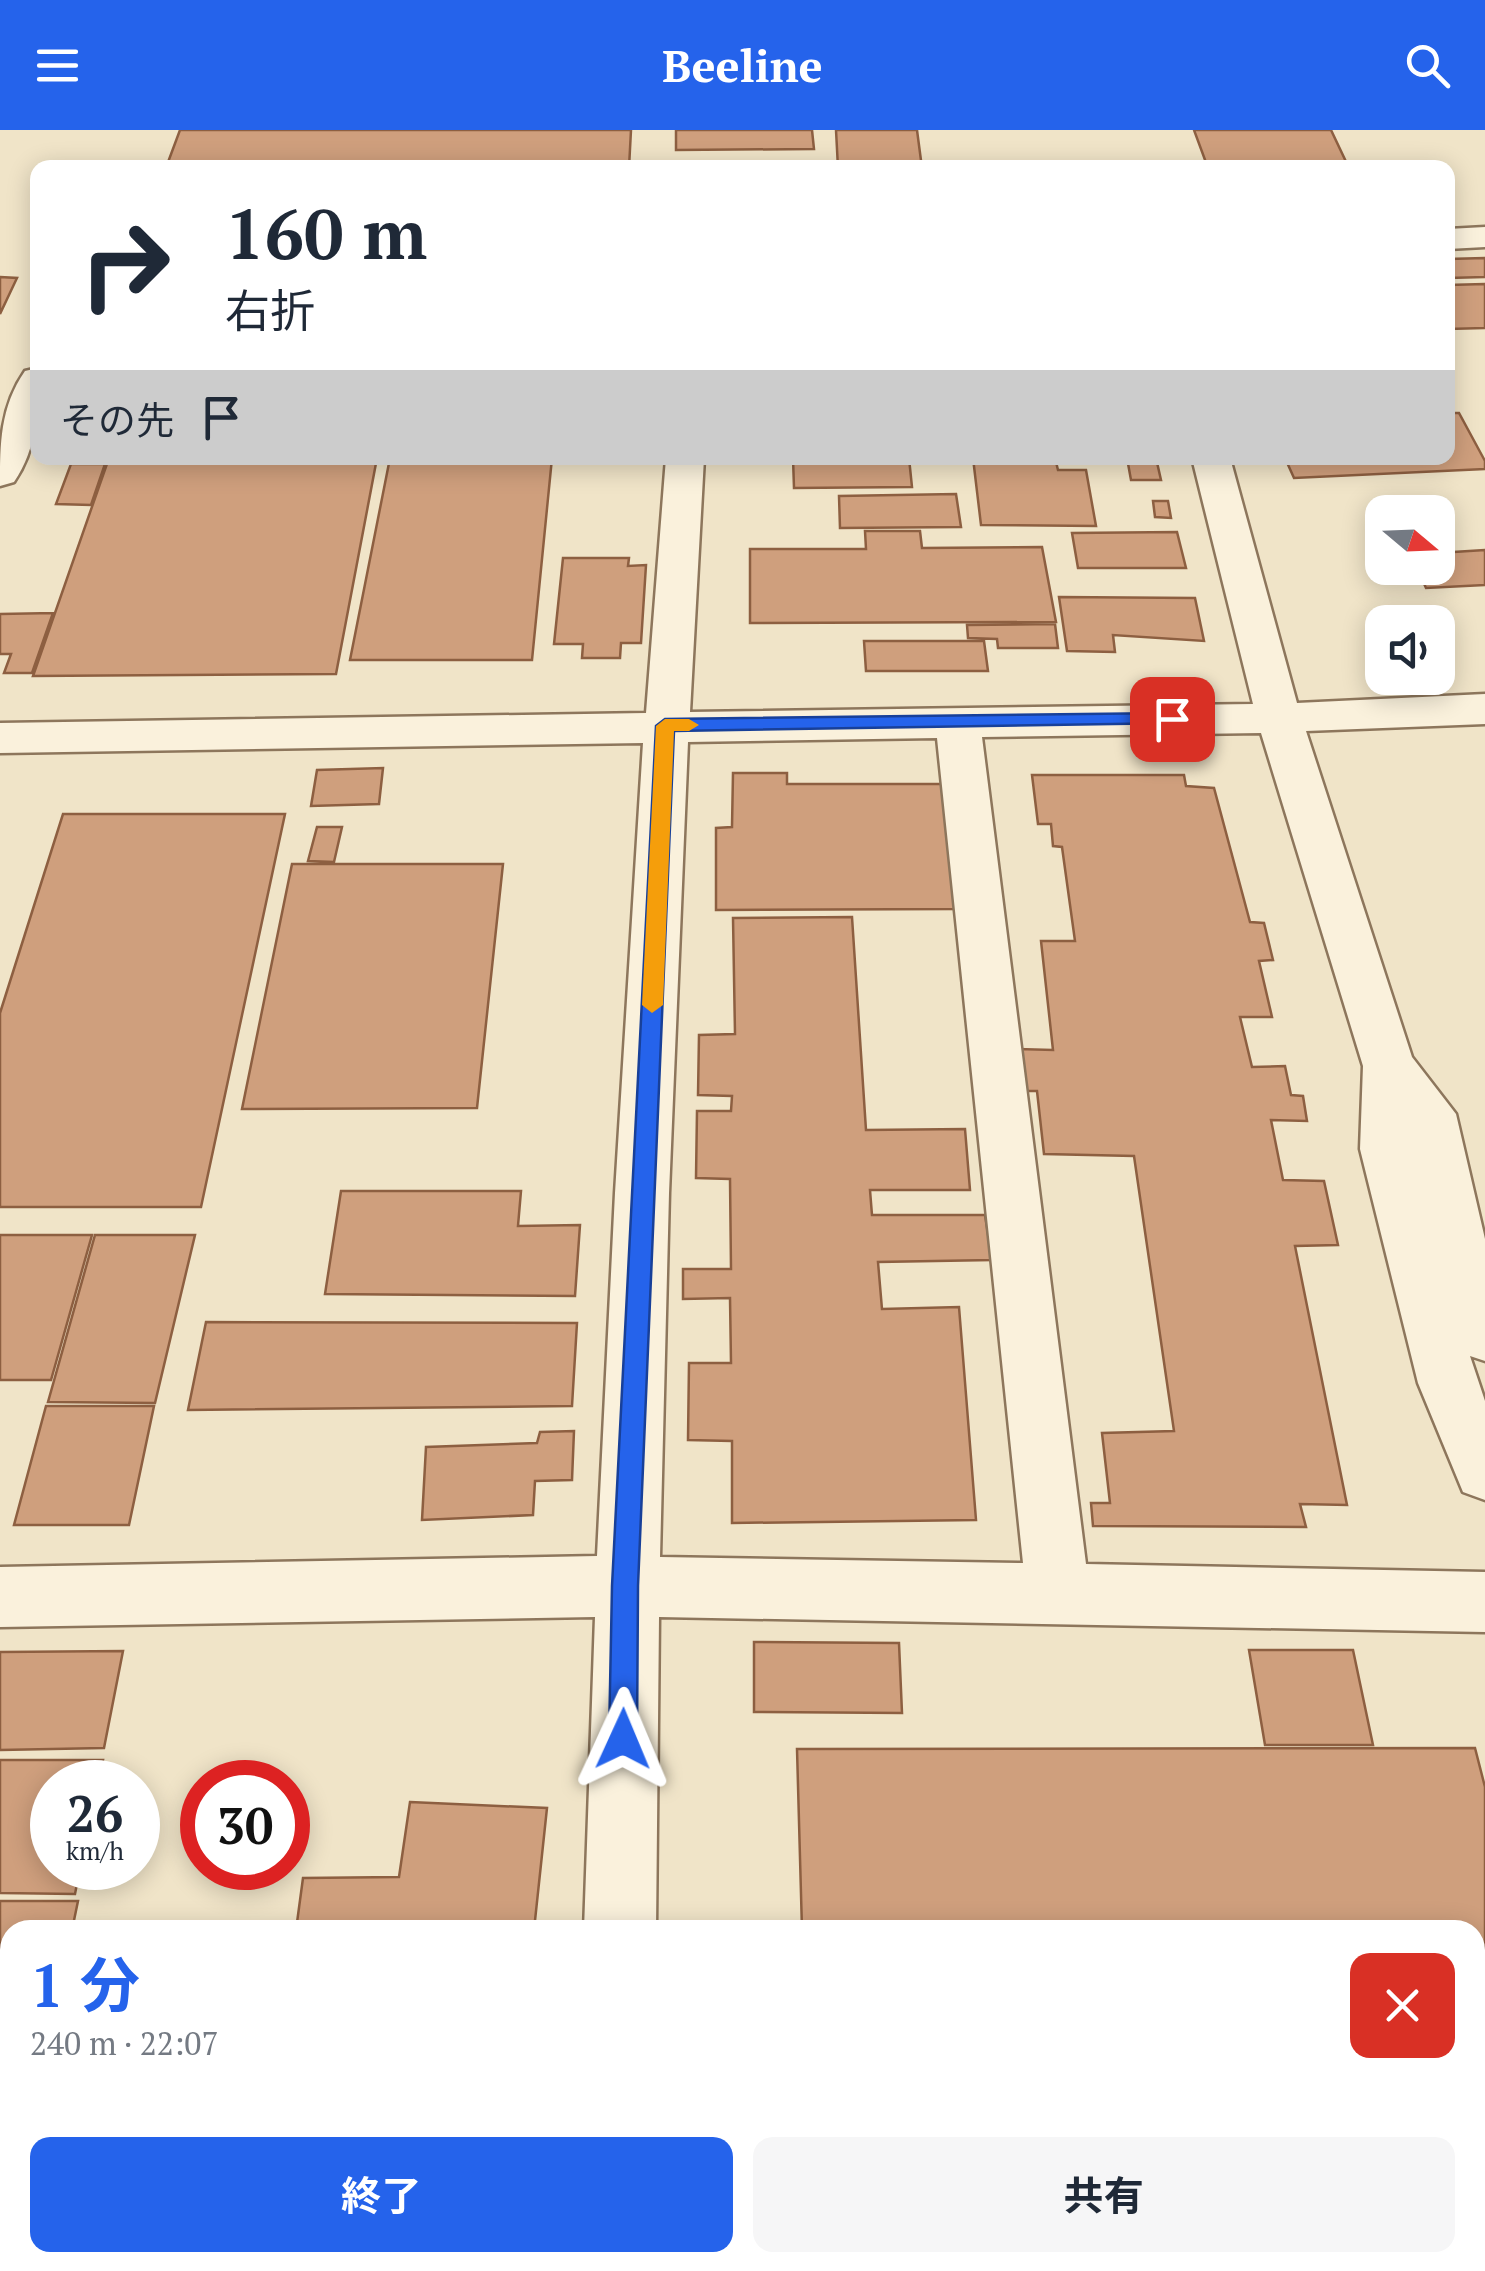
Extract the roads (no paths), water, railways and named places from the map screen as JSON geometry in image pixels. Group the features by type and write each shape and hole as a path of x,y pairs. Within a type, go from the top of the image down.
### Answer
{"street":[{"path":"1455,239 1485,237"},
{"path":"0,474 30,399"},
{"path":"620,1920 625,1586 665,726 684,465"},
{"path":"1214,465 1279,718 1390,1066 1387,1149 1448,1383 1485,1472"},
{"path":"0,738 1279,718 1485,709"},
{"path":"958,722 1058,1595"},
{"path":"1390,1066 1429,1114 1472,1305 1485,1336"},
{"path":"0,1596 625,1586 1485,1602"}]}
